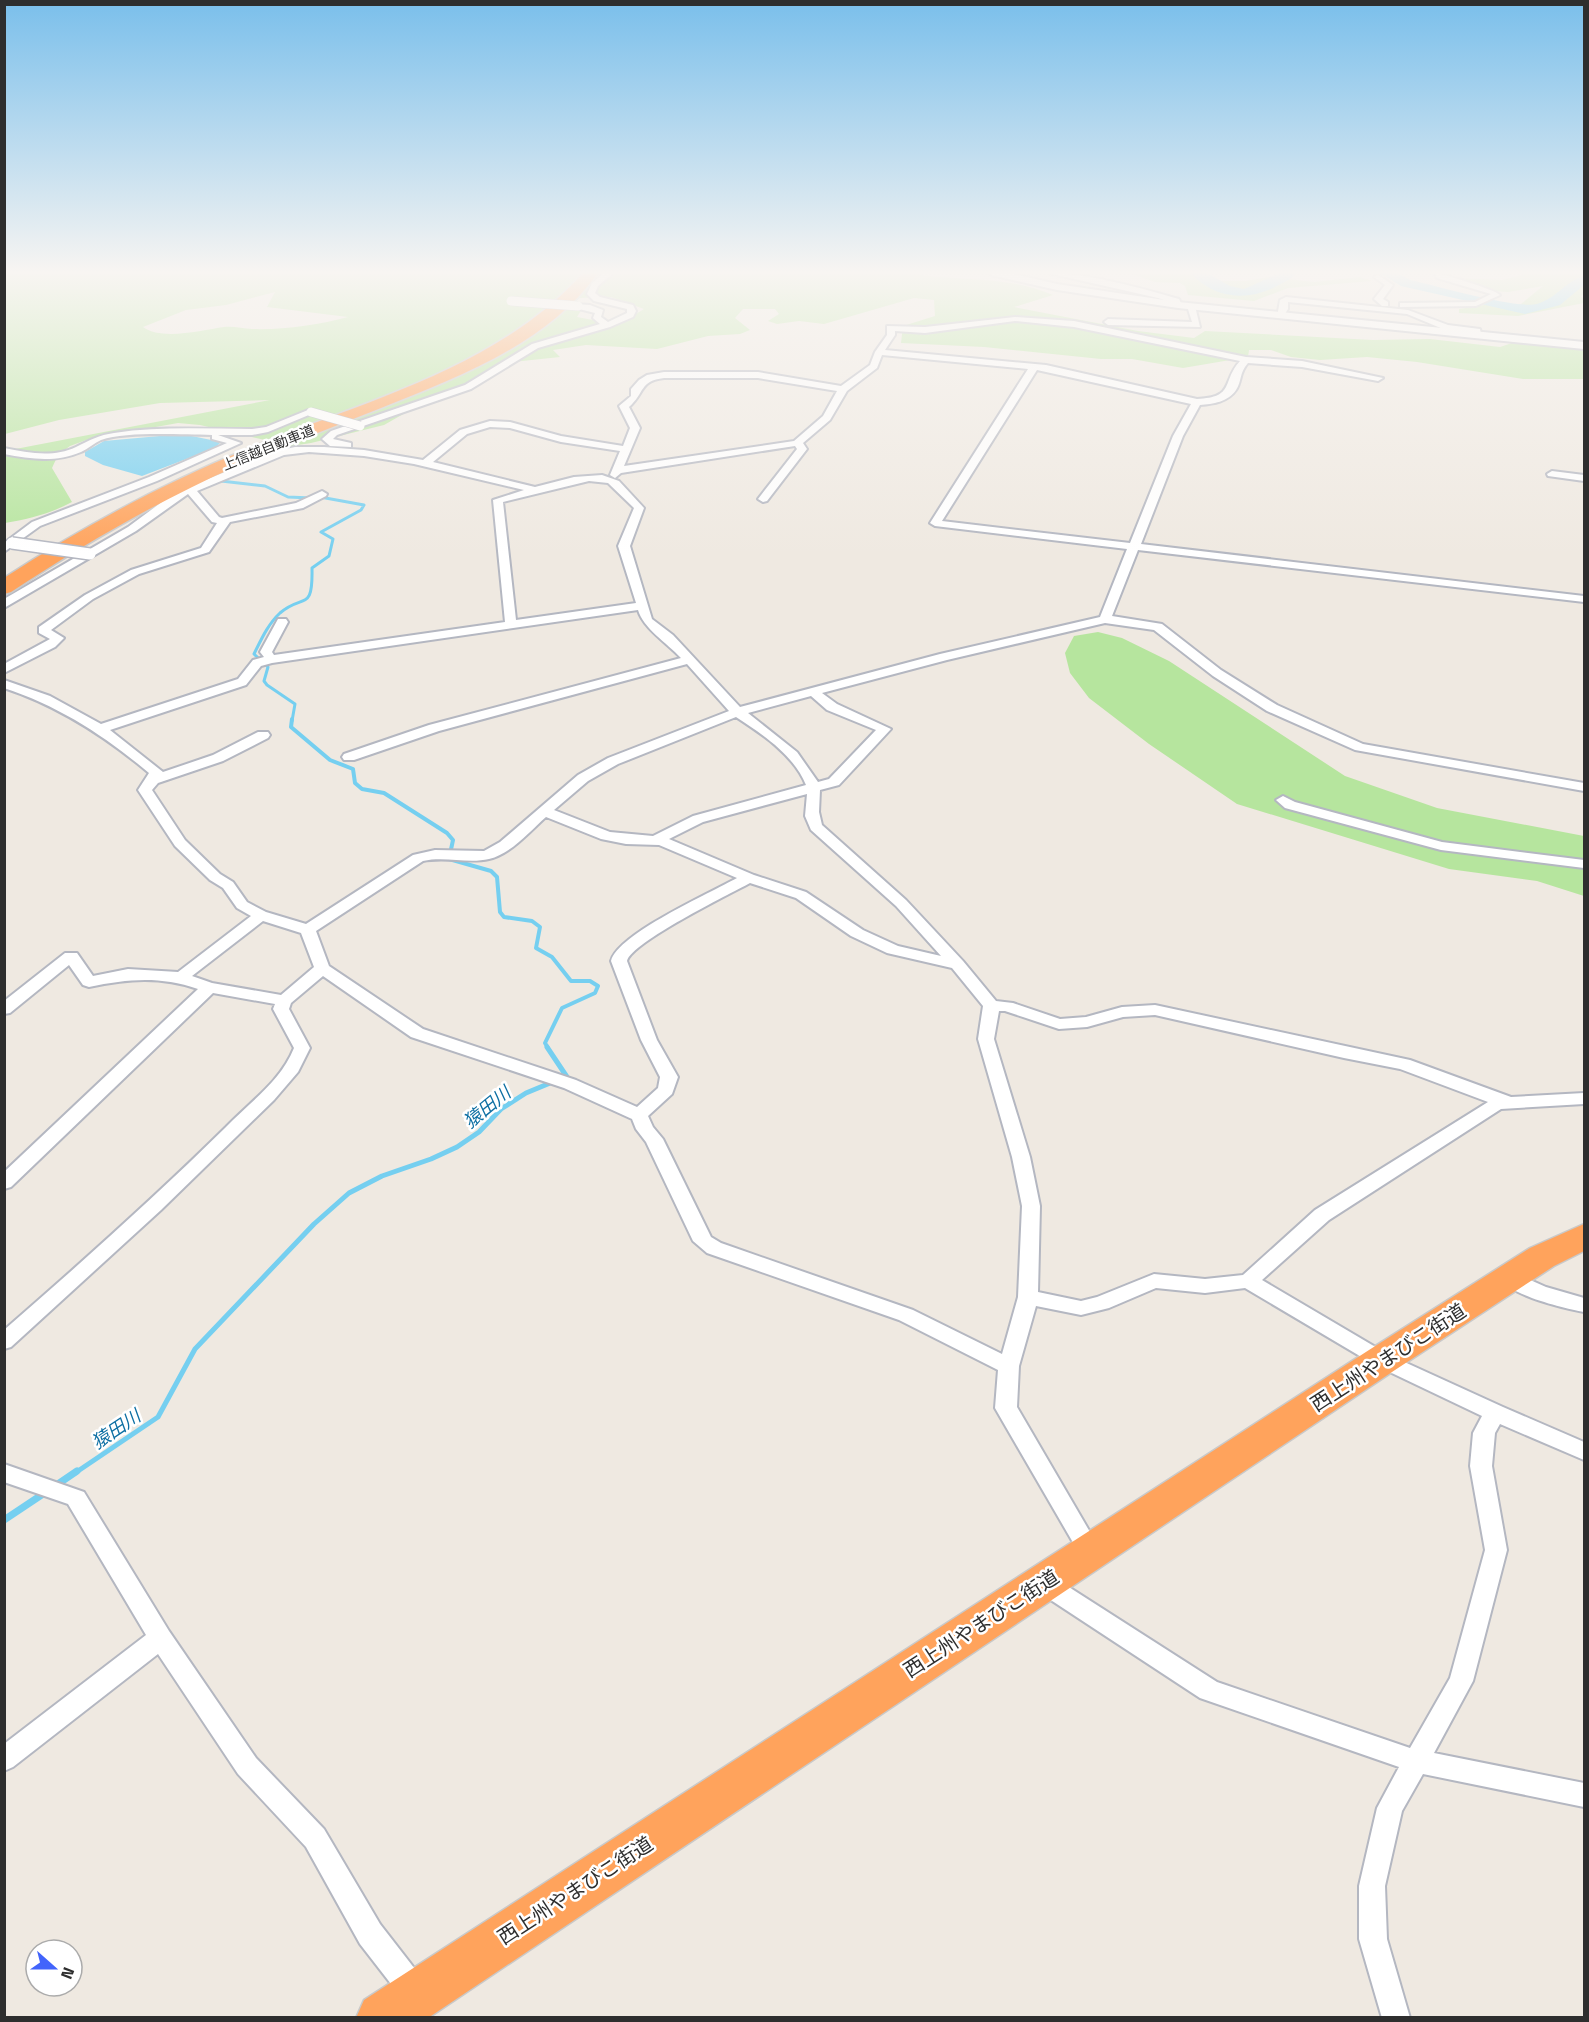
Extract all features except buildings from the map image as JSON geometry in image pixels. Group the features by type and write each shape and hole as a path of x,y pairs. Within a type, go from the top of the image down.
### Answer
{"highway":[{"name":"上信越自動車道","path":"4,574 77,529 167,482 231,453 407,384 443,367"},
{"name":"上信越自動車道","path":"4,588 94,530 178,486 262,449 419,387 461,367"},
{"name":"西上州やまびこ街道","path":"382,2018 1382,1360 1542,1257 1584,1236"}],"street":[{"path":"376,454 382,446 368,443 333,444 327,439 334,433 360,426 468,387 500,367"},
{"path":"511,626 498,500 569,479 615,475 797,443 827,418 843,389 872,367"},
{"path":"1034,367 935,523 1584,599"},
{"path":"1036,367 1197,402 1215,402 1232,389 1239,367"},
{"path":"1317,367 1378,378"},
{"path":"615,475 635,428 624,406 635,397 636,389 642,382 650,377 697,374 758,375 843,389"},
{"path":"1105,619 1178,436 1197,402"},
{"path":"4,451 39,458 67,454 98,438 107,436 152,432 206,433 268,429 311,412 360,426"},
{"path":"427,462 465,431 494,423 517,426 553,437 626,449"},
{"path":"8,546 36,524 153,479 236,443 206,433"},
{"path":"763,499 802,448 797,443"},
{"path":"4,605 20,593 132,529 178,495 296,448 376,454 427,462 537,490"},
{"path":"1552,474 1584,478"},
{"path":"615,475 639,508 624,546 648,621 669,638 737,712 751,721 798,762 813,788 811,817 816,827 901,903 957,964 991,1006 986,1038 1021,1157 1031,1206 1028,1297 1009,1366 1006,1408 1090,1551"},
{"path":"190,490 216,520 224,521 234,517 299,506 322,494"},
{"path":"4,669 51,644 58,638 43,630 89,597 135,572 205,550 212,544 224,521"},
{"path":"8,546 90,554"},
{"path":"99,729 242,682 257,663 271,659 642,606"},
{"path":"308,930 418,858 435,854 487,855 505,845 583,778 613,761 737,712 944,657 1105,619 1158,627 1217,673 1272,708 1360,747 1584,787"},
{"path":"271,659 266,652 282,622"},
{"path":"349,757 434,728 689,660"},
{"path":"4,684 36,693 99,729 156,772 145,790 180,843 215,878 228,885 242,905 261,915 308,930"},
{"path":"657,840 698,819 834,782 884,729 832,707 813,692"},
{"path":"153,780 218,758 263,735"},
{"path":"1283,801 1290,805 1441,846 1584,864"},
{"path":"544,811 606,836 626,840 657,840 749,878 801,895 857,933 893,950 957,964"},
{"path":"639,1115 666,1090 669,1077 649,1040 619,962 621,953 644,935 749,878"},
{"path":"180,978 261,915"},
{"path":"308,930 322,968 417,1033 570,1084 639,1115 645,1129 654,1139 703,1241 714,1248 906,1315 1009,1366"},
{"path":"4,1009 71,956 88,982 128,974 180,978 210,987 284,1001"},
{"path":"4,1342 183,1181 299,1060 302,1048 281,1009 284,1001 322,968"},
{"path":"4,1183 210,987"},
{"path":"991,1006 1007,1006 1059,1024 1087,1022 1122,1012 1155,1010 1344,1053 1404,1064 1509,1103"},
{"path":"1028,1297 1081,1308 1102,1303 1154,1281 1205,1286 1248,1281 1322,1215 1497,1104 1584,1098"},
{"path":"1510,1278 1540,1293 1584,1305"},
{"path":"1248,1281 1382,1360 1495,1413 1584,1451"},
{"path":"1396,2018 1373,1939 1372,1886 1390,1808 1461,1681 1496,1550 1481,1466 1484,1433 1495,1413"},
{"path":"4,1473 76,1498 161,1638 248,1766 315,1838 370,1934 417,1995"},
{"path":"1042,1582 1209,1690 1415,1761 1584,1795"},
{"path":"4,1759 161,1638"}],"green space":[{"path":"5,367 495,367 473,381 414,408 384,425 311,443 291,446 200,425 178,423 89,439 70,446 58,455 52,468 72,502 39,516 5,523 5,451 270,400 160,403 59,420 5,434"},
{"path":"1450,367 1584,367 1584,379 1523,379"},
{"path":"1098,632 1122,638 1169,661 1345,776 1437,808 1584,836 1584,896 1537,881 1449,869 1237,804 1149,744 1089,698 1070,673 1065,653 1074,636"}],"water":[{"path":"182,434 221,442 215,448 142,476 103,465 85,456 85,452 104,441"}],"waterway":[{"path":"221,481 265,486 288,497 311,498"},
{"path":"292,721 295,704 267,685 264,681 268,667 254,654 276,617 288,607 308,597 311,591 312,568 329,556 333,539 321,532 361,510 364,505 320,497"},
{"name":"猿田川","path":"292,719 291,727 330,760 353,769 355,783 362,789 384,793 447,833 453,840 449,859 491,871 497,877 500,912 504,917 532,921 540,927 536,948 552,957 571,981 590,981 598,986 595,993 562,1008 545,1043 548,1048"},
{"name":"猿田川","path":"547,1047 567,1077 563,1078"},
{"name":"猿田川","path":"75,1473 158,1417 195,1349 314,1224 349,1193 382,1176 431,1159 457,1147 479,1132 501,1109 526,1093 555,1081"},
{"name":"猿田川","path":"55,1486 77,1471"},
{"name":"猿田川","path":"4,1520 46,1492"}]}
